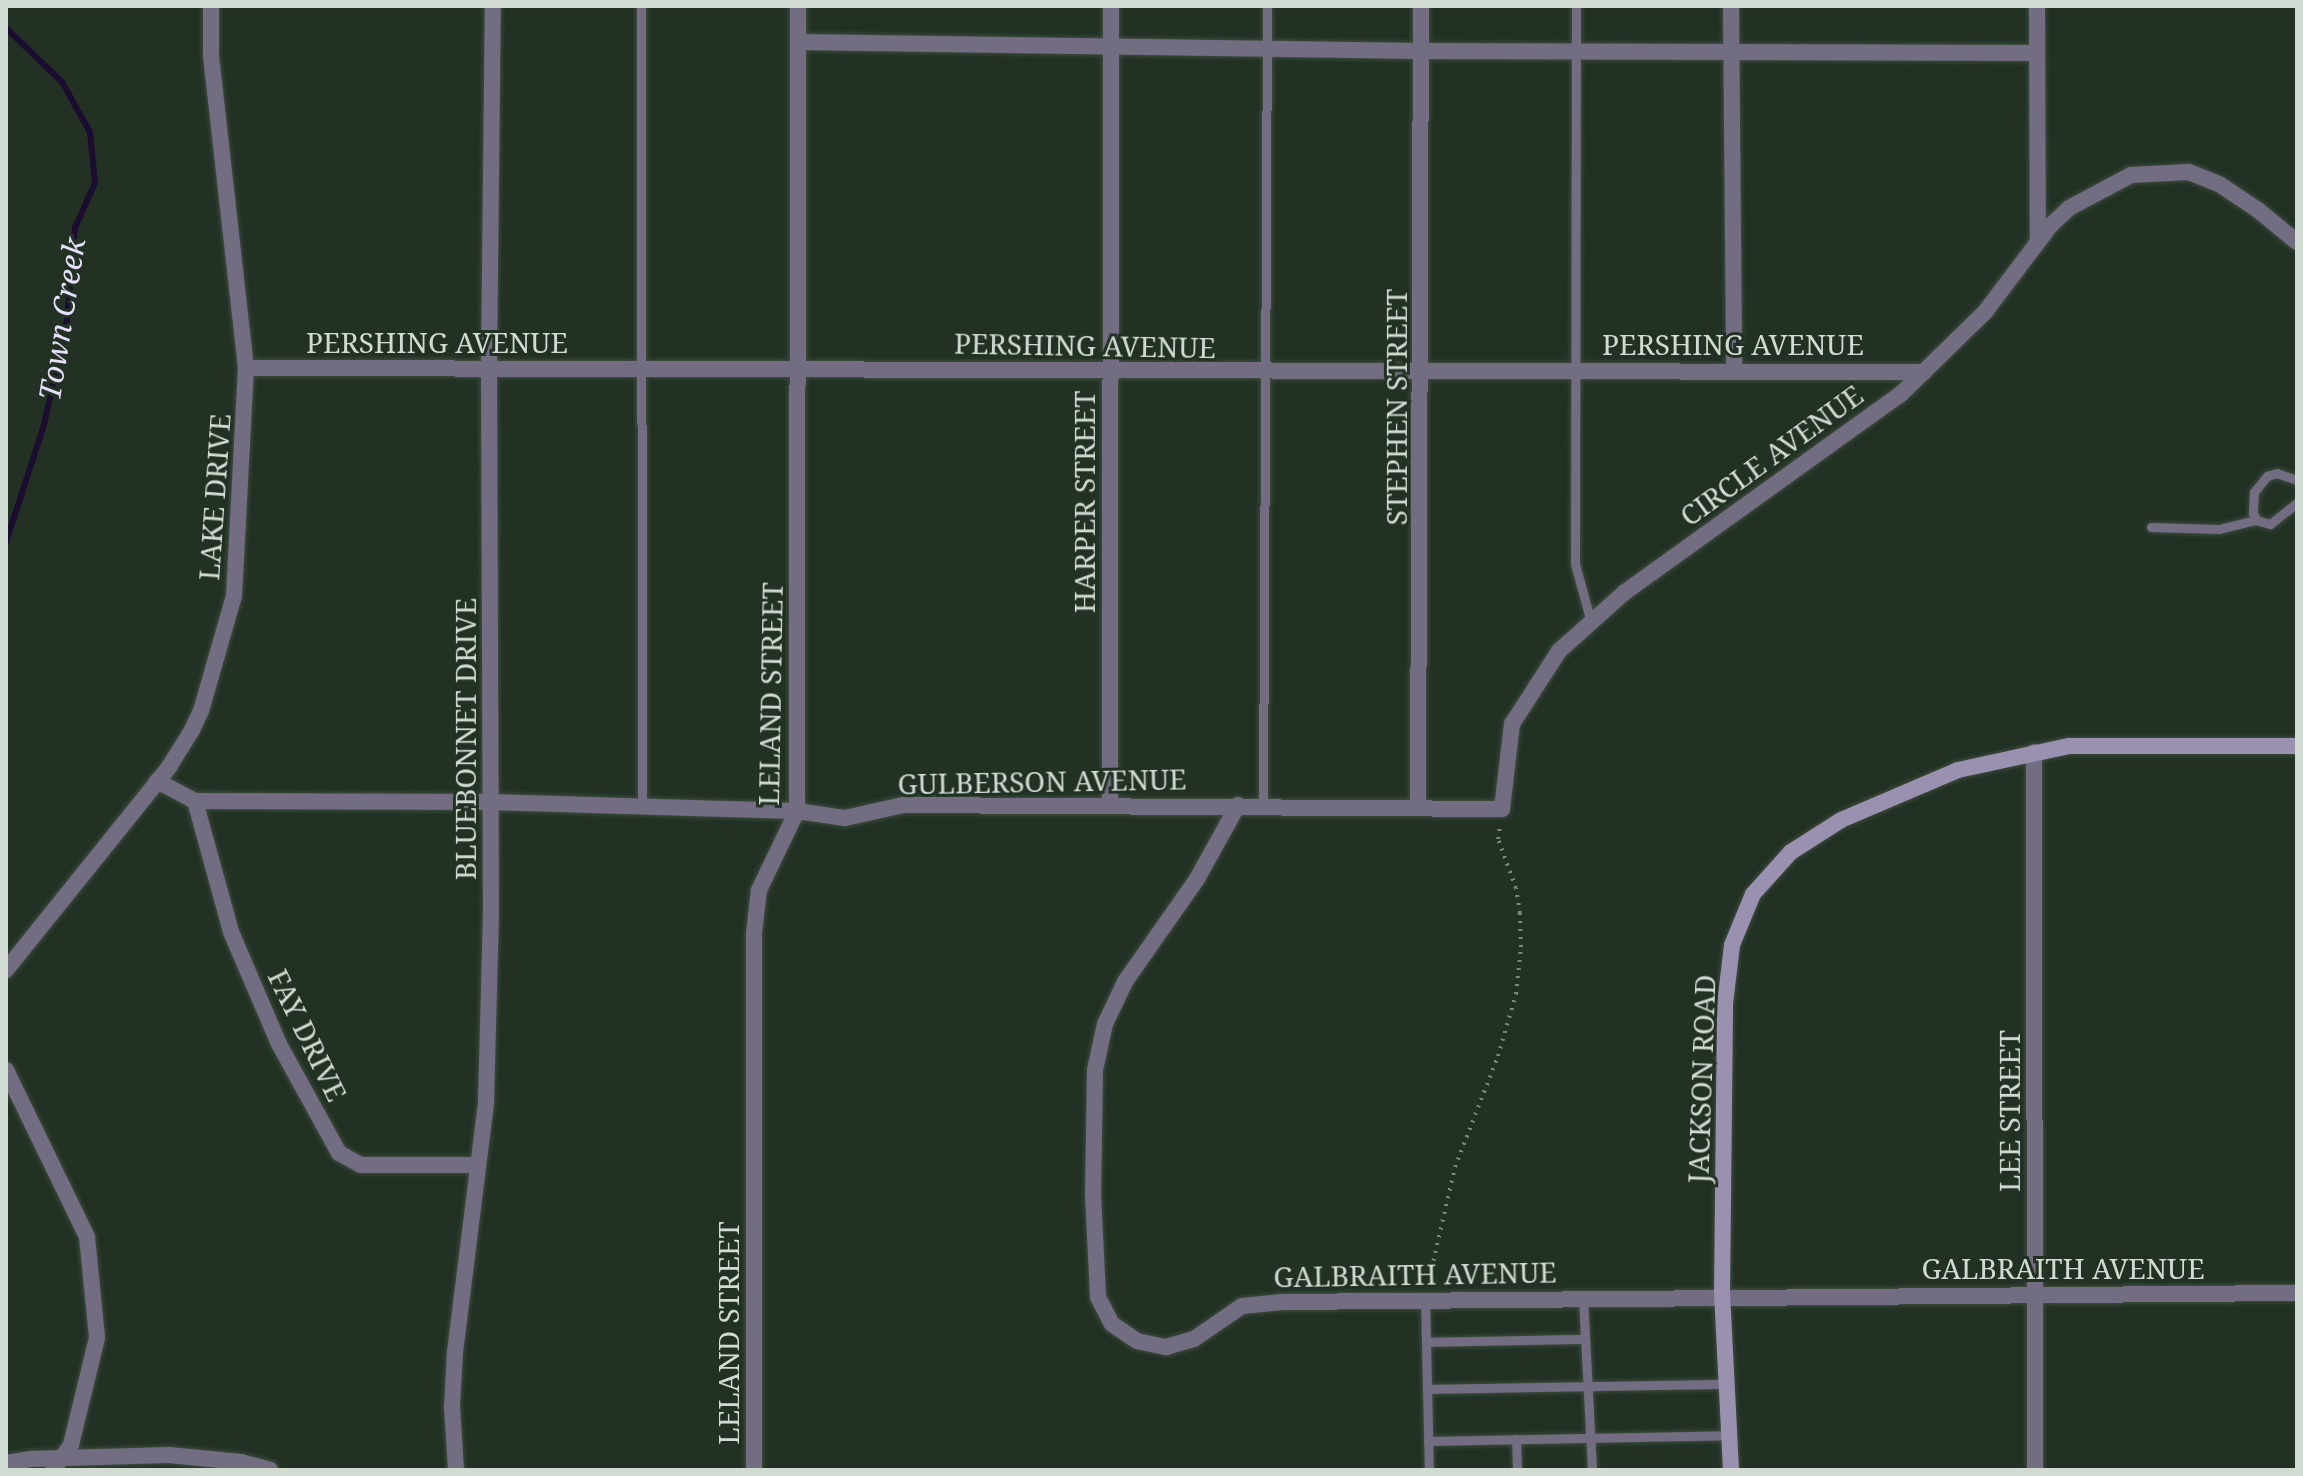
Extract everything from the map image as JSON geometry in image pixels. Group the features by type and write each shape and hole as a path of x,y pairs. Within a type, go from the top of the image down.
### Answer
{"street":[{"name":"LAKE DRIVE","path":"6,970 157,781 201,711 234,596 238,571 246,368 211,54 211,6"},
{"name":"BLUEBONNET DRIVE","path":"456,1470 452,1407 455,1352 486,1103 493,6"},
{"name":"LELAND STREET","path":"754,1470 754,933 759,890 787,840 797,811 798,6"},
{"name":"HARPER STREET","path":"1110,806 1111,6"},
{"name":"STEPHEN STREET","path":"1418,808 1423,372 1421,6"},
{"path":"1731,6 1734,369"},
{"path":"2037,6 2038,242"},
{"path":"798,42 1422,51 2037,53"},
{"name":"CIRCLE AVENUE","path":"1502,809 1512,724 1559,651 1625,592 1901,394 1985,312 2038,242 2069,208 2131,175 2159,170 2189,172 2219,184 2258,210 2297,242"},
{"name":"PERSHING AVENUE","path":"246,368 797,367 1109,372 1734,369 1924,372"},
{"name":"JACKSON ROAD","path":"1731,1470 1722,1295 1725,1004 1732,945 1753,894 1791,852 1841,820 1958,770 2034,752 2129,743 2297,746"},
{"name":"LEE STREET","path":"2034,752 2035,1470"},
{"name":"GULBERSON AVENUE","path":"157,781 195,801 490,802 797,811 845,818 903,805 1263,805 1502,809"},
{"name":"FAY DRIVE","path":"195,801 231,932 279,1044 339,1153 361,1165 478,1165"},
{"name":"GALBRAITH AVENUE","path":"1238,805 1197,879 1125,982 1105,1024 1095,1070 1092,1114 1094,1265 1098,1297 1112,1324 1137,1341 1166,1347 1194,1339 1242,1306 1425,1298 2297,1293"},
{"path":"6,1070 87,1237 97,1338 71,1445 57,1464"},
{"path":"6,1463 57,1464 192,1456 270,1470"}],"lane":[{"path":"641,6 642,807"},
{"path":"1263,805 1267,6"},
{"path":"1576,6 1575,564 1591,622"},
{"path":"2256,520 2254,492 2259,483 2277,473 2297,480"},
{"path":"2151,527 2219,529 2256,520 2270,524 2297,503"},
{"path":"1583,1297 1592,1470"},
{"path":"1425,1298 1429,1470"},
{"path":"1426,1342 1585,1339"},
{"path":"1427,1389 1727,1384"},
{"path":"1428,1441 1729,1435"},
{"path":"1516,1439 1517,1470"}],"path":[{"path":"1425,1298 1455,1167 1498,1056 1517,985 1521,921 1516,888 1498,839 1502,809"}],"waterway":[{"name":"Town Creek","path":"6,28 62,82 90,132 95,183 75,228 67,320 44,425 6,542"}]}
